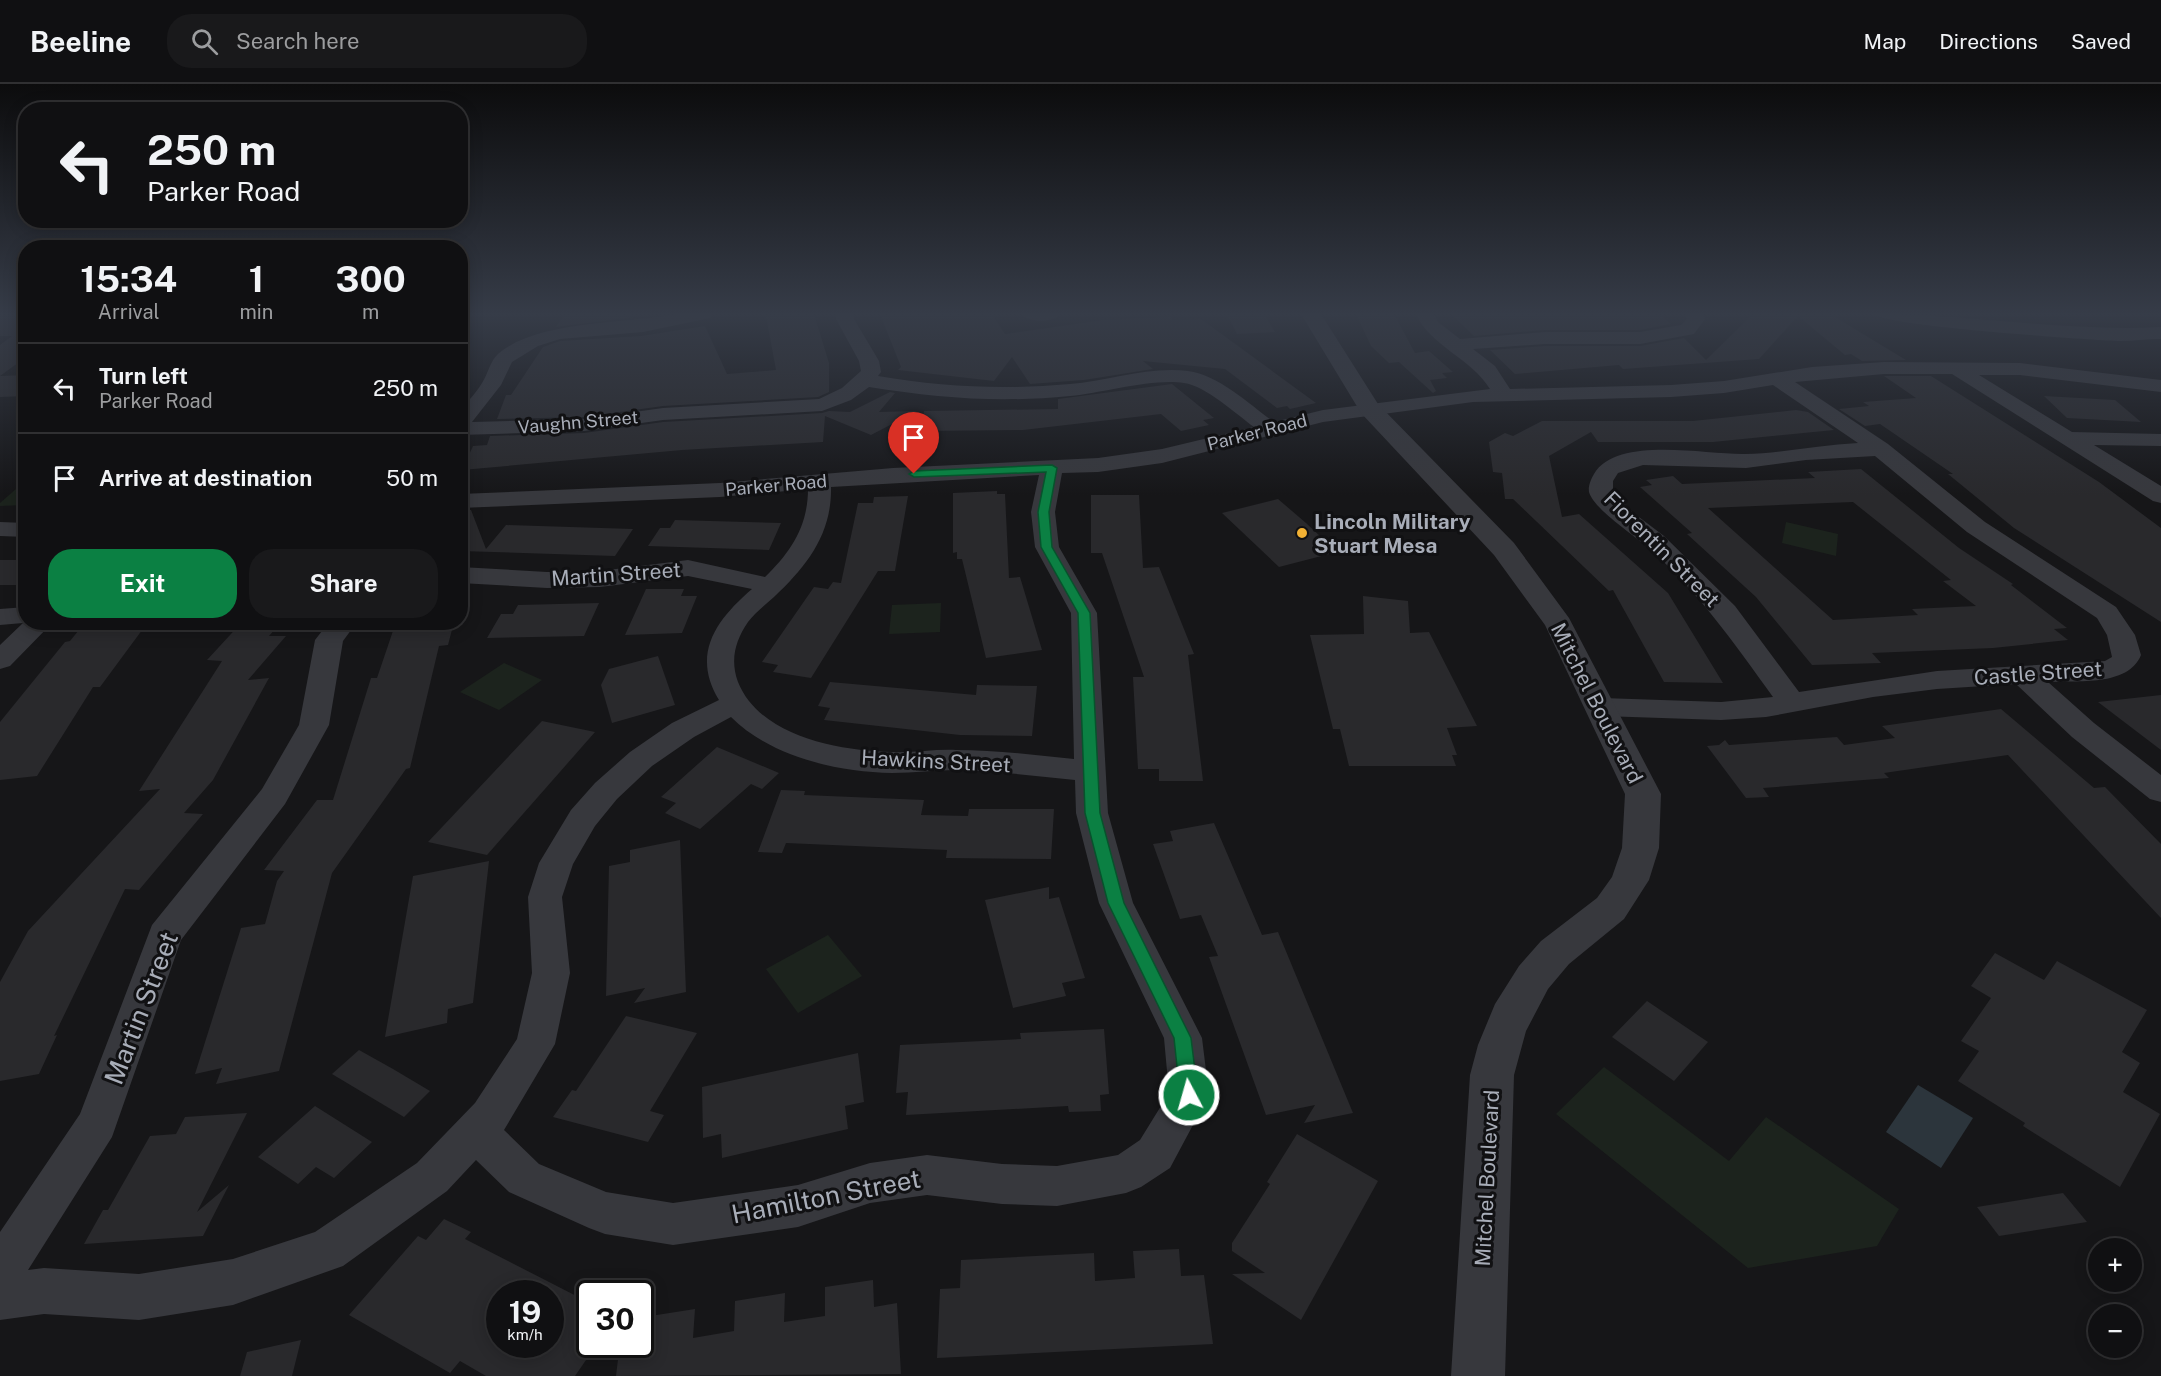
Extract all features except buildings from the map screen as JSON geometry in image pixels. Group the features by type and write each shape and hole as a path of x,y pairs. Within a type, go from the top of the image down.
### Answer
{"street":[{"path":"468,414 491,385 496,374"},
{"path":"869,374 865,380 938,392 1015,394 1072,390 1164,377 1188,377 1209,386 1272,429"},
{"name":"Mitchel Boulevard","path":"1348,374 1369,408 1444,489 1504,549 1559,624 1643,794 1644,820 1641,855 1632,880 1618,903 1564,944 1528,985 1510,1013 1496,1057 1492,1076 1478,1376"},
{"path":"1491,374 1503,394"},
{"name":"Parker Road","path":"468,501 720,490 819,480 1098,465 1162,456 1369,408 1503,394 1671,390 1823,374"},
{"path":"1965,374 2161,496"},
{"name":"Parker Road","path":"2065,374 2161,386"},
{"path":"2116,374 2121,381"},
{"name":"Castle Street","path":"1602,707 1721,711 1792,703 1894,685 2110,669 2124,662 2127,655 2121,635 2107,613 1976,527 1880,449 1777,379"},
{"name":"Vaughn Street","path":"468,429 584,425 675,413 822,405 842,397 865,380"},
{"path":"2069,438 2161,440"},
{"name":"Fiorentin Street","path":"1792,703 1726,612 1655,541 1623,516 1600,493 1600,482 1612,466 1642,458 1671,457 1714,462 1750,461 1843,450 1880,449"},
{"name":"Hamilton Street","path":"476,1131 524,1178 605,1214 673,1224 798,1206 870,1183 927,1175 1002,1184 1057,1186 1126,1173 1155,1154 1189,1095 1183,1038 1116,903 1092,813 1084,613 1047,547 1043,512 1052,468"},
{"name":"Hawkins Street","path":"819,480 820,503 812,538 788,570 740,615 721,643 719,670 734,704 775,737 813,750 883,762 956,760 1090,771"},
{"path":"0,529 18,530"},
{"name":"Martin Street","path":"468,575 547,580 600,579 688,568 726,574 770,586"},
{"path":"0,616 18,615"},
{"path":"0,660 32,630"},
{"name":"Martin Street","path":"0,1272 97,1124 165,935 214,868 274,796 314,725 328,640 337,630"},
{"path":"2024,675 2083,730 2161,791"},
{"path":"0,1297 44,1291 139,1297 233,1282 327,1250 432,1177 490,1116 535,1044 550,973 545,897 556,863 583,818 606,791 641,759 683,730 734,704"}],"shaded area":[{"path":"18,487 18,505 0,506 0,503"},
{"path":"1786,522 1838,534 1836,556 1782,543"},
{"path":"941,603 940,632 889,634 892,605"},
{"path":"504,663 542,680 499,710 460,692"},
{"path":"828,935 862,976 798,1013 766,969"},
{"path":"1604,1067 1729,1161 1766,1117 1899,1209 1877,1246 1748,1268 1556,1114"},
{"path":"1918,1085 1973,1118 1941,1168 1886,1132"}],"place":[{"name":"Lincoln Military Stuart Mesa","path":"1302,533"}],"route":[{"path":"914,474 1052,468 1043,512 1047,547 1084,613 1092,813 1116,903 1150,976 1183,1038 1189,1095"}]}
